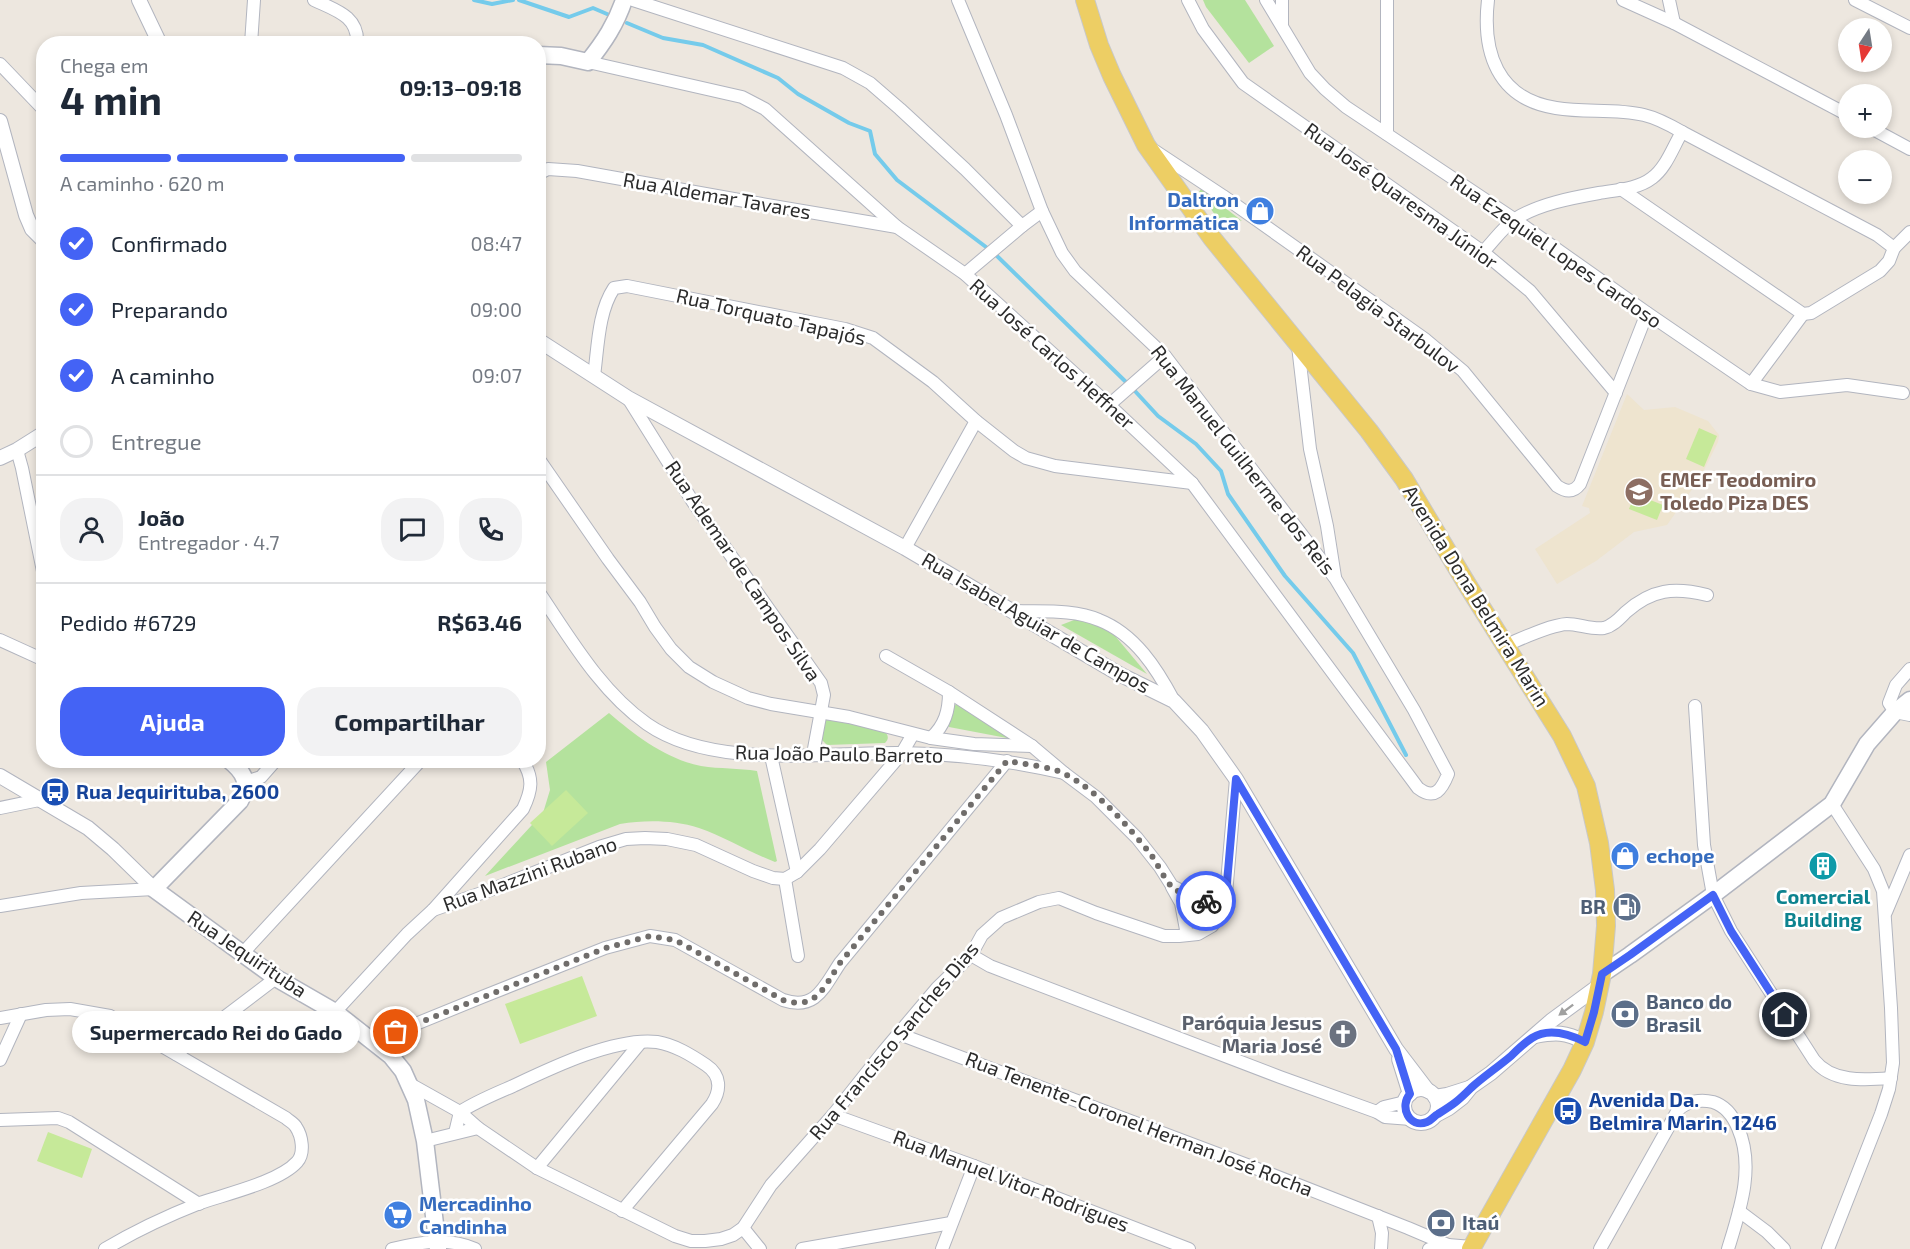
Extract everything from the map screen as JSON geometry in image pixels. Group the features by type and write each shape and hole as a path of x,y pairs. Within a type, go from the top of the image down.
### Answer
{"main road":[{"path":"588,62 606,39 624,0"},
{"name":"Avenida Dona Belmira Marin","path":"1085,0 1099,45 1112,76 1146,145 1212,238 1369,431 1404,479 1562,736 1586,786 1599,843 1605,890 1606,926 1601,979 1585,1042 1572,1070 1471,1248"},
{"name":"Rua José Carlos Heffner","path":"546,55 588,62"},
{"path":"1601,979 1832,804 1867,744 1903,713 1910,700"},
{"path":"154,889 240,801 246,782 237,768"},
{"name":"Rua Jequirituba","path":"154,889 276,978 335,1012 391,1056 410,1084 416,1100 425,1141 437,1245"}],"street":[{"path":"139,0 156,36"},
{"path":"252,36 255,0"},
{"path":"314,0 351,20 356,27 357,36"},
{"path":"633,0 843,68 870,83 965,169 1022,226"},
{"name":"Rua Manuel Guilherme dos Reis","path":"958,0 1006,115 1042,211 1062,253 1075,271 1165,356 1335,578 1414,710 1448,774"},
{"name":"Rua José Quaresma Júnior","path":"1188,0 1203,29 1243,83 1483,252 1530,291 1616,393"},
{"name":"Rua Ezequiel Lopes Cardoso","path":"1266,0 1299,57 1325,89 1346,107 1514,219 1751,384 1780,392 1847,385 1903,393"},
{"path":"1282,0 1282,25"},
{"path":"1387,0 1388,134"},
{"path":"1488,0 1487,19 1495,67 1503,82 1516,93 1555,108 1605,110 1646,115 1877,235 1894,248"},
{"path":"1623,0 1674,23 1838,111"},
{"path":"1669,0 1674,23"},
{"path":"1854,0 1910,28"},
{"name":"Rua José Carlos Heffner","path":"588,62 742,98 765,109 897,227 965,274 1192,483 1418,788 1425,793 1437,792 1442,788 1448,774"},
{"path":"0,64 36,102"},
{"path":"0,121 26,215 36,233"},
{"path":"1483,252 1514,219 1538,208 1642,184 1651,179 1659,171 1682,132"},
{"path":"1890,138 1910,149"},
{"name":"Rua Pelagia Starbulov","path":"1146,145 1223,196 1426,339 1478,387 1562,490 1572,491 1580,484 1647,313"},
{"name":"Rua Aldemar Tavares","path":"546,170 577,171 897,227"},
{"path":"1621,189 1803,314"},
{"path":"965,274 1042,211"},
{"path":"1751,384 1803,314 1811,312 1880,272 1894,248 1910,232"},
{"name":"Rua Torquato Tapajós","path":"594,376 608,297 614,288 627,286 844,329 873,339 933,382 976,421 1014,451 1040,463 1192,483"},
{"name":"Rua Isabel Aguiar de Campos","path":"546,345 628,398 905,548 1119,674 1174,701 1202,731 1236,779 1396,1049 1432,1094"},
{"path":"1298,345 1310,449 1327,526 1335,578"},
{"path":"1109,405 1165,356"},
{"name":"Rua Ademar de Campos Silva","path":"628,398 693,502 821,683 824,695 813,754"},
{"path":"905,548 976,421"},
{"path":"0,458 36,438"},
{"path":"17,450 36,537"},
{"name":"Rua João Paulo Barreto","path":"546,470 671,649 689,667 713,682 748,698 800,710 849,717 931,738 974,744 1032,746"},
{"path":"1506,645 1567,624 1596,628 1611,626 1633,606 1653,593 1681,591 1707,596"},
{"name":"Rua João Paulo Barreto","path":"546,603 583,658 622,704 648,725 669,737 701,748 771,756 902,753 970,756 1064,773"},
{"path":"1015,611 1078,615 1098,619 1118,629 1150,662 1162,678 1174,701"},
{"path":"0,640 36,656"},
{"path":"886,656 949,692 1032,746 1120,819 1152,856 1172,886 1181,903 1187,935"},
{"path":"1903,713 1889,703 1896,685 1910,669"},
{"path":"931,738 944,724 949,692"},
{"path":"1695,706 1704,845 1713,895 1731,931 1819,1066 1839,1077 1891,1078"},
{"path":"798,956 785,879 797,872 820,849 902,753 913,734"},
{"path":"771,756 797,872"},
{"path":"374,1041 606,948 650,936 675,940 783,1000 797,1004 812,1000 1007,761"},
{"path":"246,782 261,777 269,768"},
{"path":"242,954 414,768"},
{"path":"335,1012 407,934 433,910 523,808 532,784 527,768"},
{"name":"Rua Jequirituba","path":"0,776 88,828 154,889"},
{"name":"Rua Francisco Sanches Dias","path":"743,1228 771,1185 833,1115 937,988 971,955 982,935 1002,918 1031,905 1059,898 1156,934 1172,936 1198,934 1212,926 1223,905 1228,882 1230,832 1236,779"},
{"path":"0,808 39,800"},
{"path":"1828,1249 1873,1137 1889,1089 1893,1034 1883,891 1860,845 1832,804"},
{"name":"Rua Mazzini Rubano","path":"433,910 494,889 599,847 626,839 667,839 696,845 760,874 785,879"},
{"path":"1886,913 1910,855"},
{"path":"1172,886 1190,895 1223,905"},
{"path":"0,906 81,893 154,889"},
{"path":"971,955 990,966 1377,1112 1385,1117 1411,1119 1421,1123 1427,1122 1462,1098 1472,1087 1601,979"},
{"path":"176,1054 276,978"},
{"path":"0,1018 46,1010 70,1009 110,1016 296,1126 302,1144 298,1162 262,1182 200,1204 139,1230 105,1249"},
{"path":"0,1060 21,1014"},
{"path":"1533,1037 1562,1033 1585,1042"},
{"name":"Rua Tenente-Coronel Herman José Rocha","path":"899,1034 1378,1216 1448,1245"},
{"path":"537,1168 641,1042"},
{"path":"455,1133 460,1112 472,1104 545,1071 607,1048 641,1042 657,1042 685,1052 712,1070 719,1082 719,1090 712,1104 621,1211"},
{"name":"Rua Isabel Aguiar de Campos","path":"1396,1049 1408,1098"},
{"path":"410,1084 460,1112 478,1128 537,1168 621,1211 691,1241 721,1239 743,1228 760,1249"},
{"path":"1377,1112 1408,1098 1419,1090 1447,1095 1472,1087"},
{"path":"1432,1094 1438,1103 1436,1115"},
{"path":"1408,1098 1405,1111 1411,1119"},
{"path":"1600,1249 1678,1110 1695,1101 1708,1101 1721,1106 1731,1114 1744,1143 1747,1159 1745,1178 1739,1211 1728,1249"},
{"name":"Rua Manuel Vitor Rodrigues","path":"833,1115 974,1166 1189,1249"},
{"path":"0,1120 58,1118 69,1122 200,1204"},
{"path":"425,1141 478,1128"},
{"path":"942,1249 974,1166"},
{"path":"1739,1211 1767,1232 1784,1249"},
{"path":"1378,1216 1382,1233 1381,1249"},
{"path":"802,1249 951,1223"},
{"path":"392,1249 409,1245 463,1244 476,1249"},
{"path":"1429,1249 1448,1245 1471,1248"}],"shaded area":[{"name":"EMEF Teodomiro Toledo Piza DES","path":"1627,394 1644,410 1675,407 1708,421 1719,435 1718,442 1700,478 1667,525 1634,532 1596,561 1557,584 1535,549 1590,513 1589,508 1582,506"}],"green space":[{"path":"1203,0 1245,0 1274,46 1249,63"},
{"path":"1201,189 1242,221 1232,223 1227,232 1199,192"},
{"path":"1699,428 1717,436 1704,467 1686,459"},
{"path":"1635,494 1663,505 1657,520 1629,509"},
{"path":"1095,612 1147,674 1061,625"},
{"path":"960,700 1012,739 949,727 951,712"},
{"path":"609,713 641,738 688,763 757,771 777,861 689,825 640,822 620,824 485,876 543,813 550,790 546,762"},
{"path":"832,715 886,733 887,740 885,743 827,745 821,739 823,721"},
{"path":"566,790 588,813 552,846 530,823"},
{"path":"582,976 597,1016 520,1044 505,1004"},
{"path":"48,1132 92,1149 82,1178 37,1161"}],"waterway":[{"path":"474,0 492,4 513,0"},
{"path":"519,0 569,17 593,8 614,17"},
{"path":"627,23 663,38 703,45 778,78 798,94 849,123 870,131 875,154 897,180 986,247"},
{"path":"995,254 1128,384"},
{"path":"1134,390 1158,416 1196,444 1221,471 1228,494 1285,576 1353,653 1406,755"}],"way so far":[{"path":"396,1032 606,948 650,936 675,940 783,1000 797,1004 812,1000 899,890 1007,761 1064,773 1080,784 1120,819 1160,867 1172,886 1181,892 1206,901"}],"place":[{"name":"Daltron Informática","path":"1260,211"},
{"name":"EMEF Teodomiro Toledo Piza DES","path":"1639,492"},
{"name":"Rua Jequirituba, 2600","path":"55,792"},
{"name":"echope","path":"1625,856"},
{"name":"Comercial Building","path":"1823,866"},
{"name":"BR","path":"1627,907"},
{"name":"Banco do Brasil","path":"1625,1014"},
{"name":"Supermercado Rei do Gado","path":"396,1032"},
{"name":"Paróquia Jesus Maria José","path":"1343,1034"},
{"name":"Avenida Da. Belmira Marin, 1246","path":"1568,1111"},
{"name":"Mercadinho Candinha","path":"398,1215"},
{"name":"Itaú","path":"1441,1223"}],"route":[{"path":"1206,901 1223,905 1226,894 1236,779 1396,1049 1410,1094 1405,1102 1405,1111 1407,1116 1421,1123 1427,1122 1449,1108 1533,1037 1562,1033 1585,1042 1602,974 1713,895 1731,931 1785,1015"}]}
